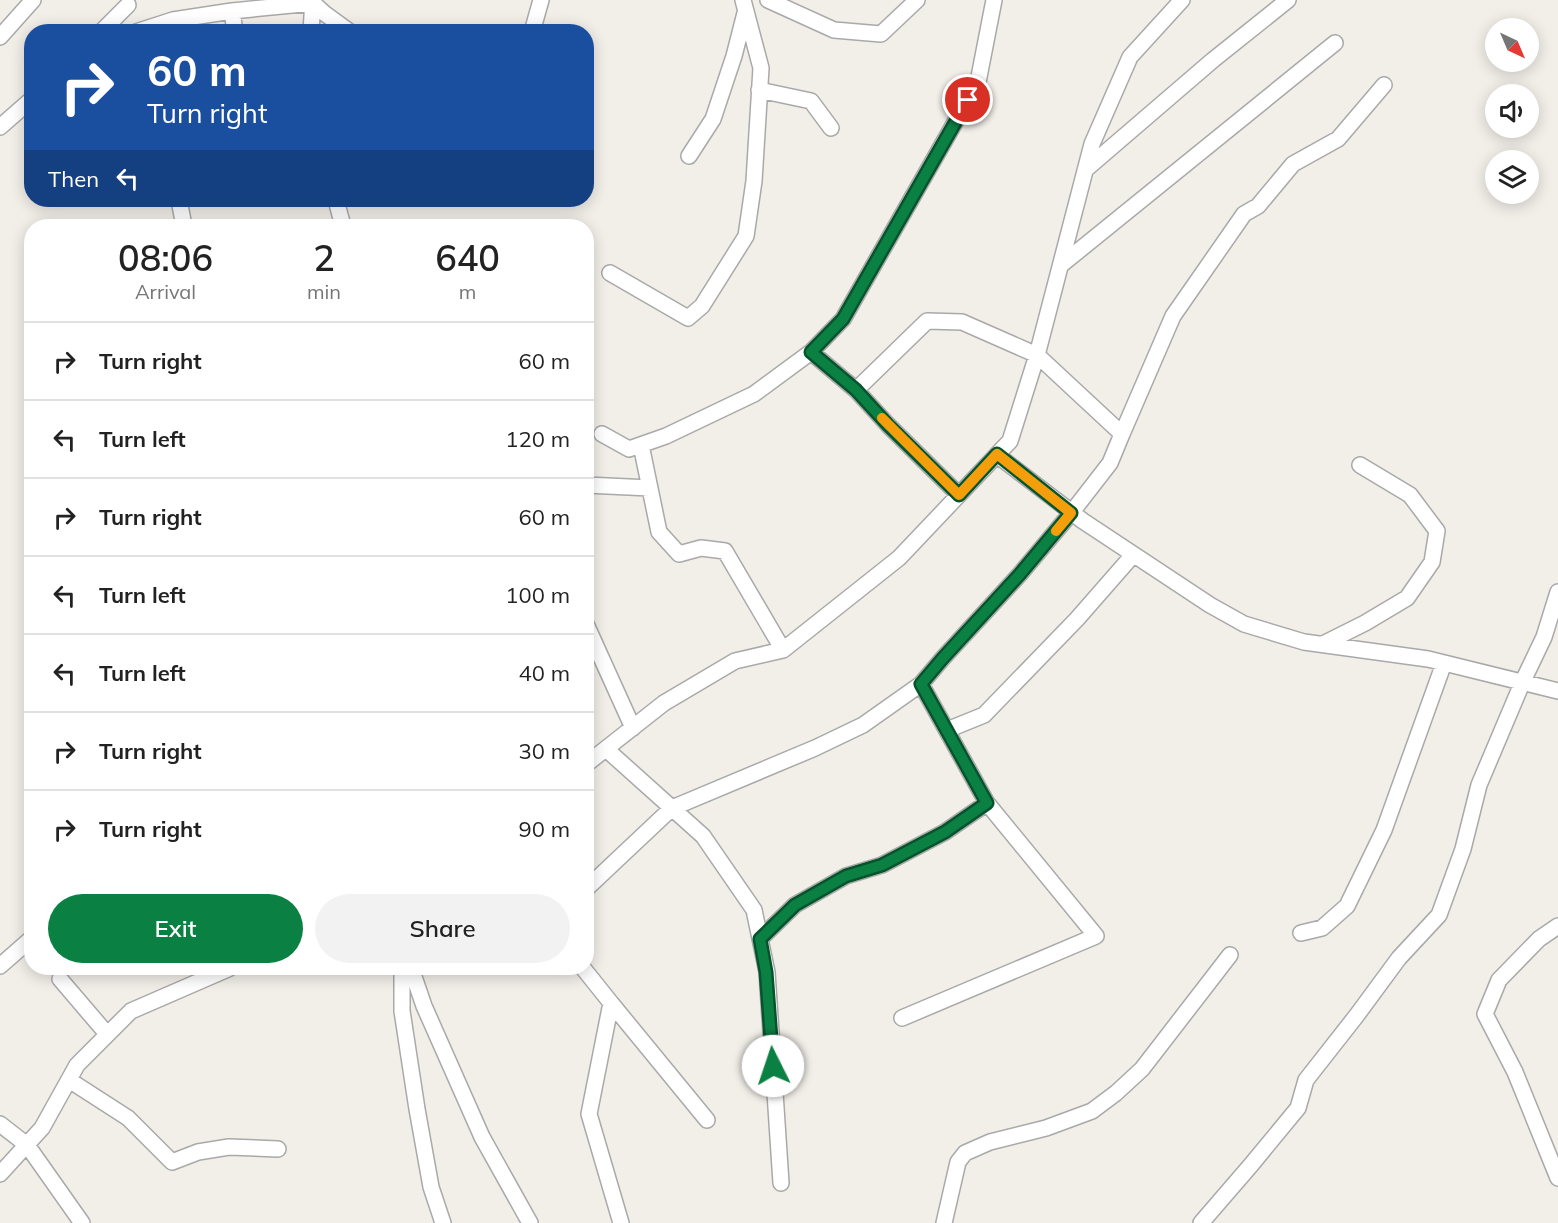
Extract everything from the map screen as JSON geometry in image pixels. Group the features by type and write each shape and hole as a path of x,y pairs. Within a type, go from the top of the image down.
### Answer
{"street":[{"path":"0,37 28,5 12,0"},
{"path":"534,24 541,0"},
{"path":"768,0 834,30 881,34 917,0"},
{"path":"602,434 629,449 666,436 754,394 811,352 843,319 978,82 994,0"},
{"path":"594,758 664,703 735,661 783,650 899,558 1010,441 1037,355 1092,144 1130,57 1182,0"},
{"path":"1085,170 1213,60 1288,0"},
{"path":"108,24 127,2"},
{"path":"127,2 134,24"},
{"path":"161,24 232,11 313,2"},
{"path":"312,24 313,2"},
{"path":"313,2 324,14 338,24"},
{"path":"610,273 688,318 702,306 746,236 754,181 761,68 744,5"},
{"path":"689,156 713,119 734,56 744,5"},
{"path":"232,11 234,24"},
{"path":"1061,265 1335,43"},
{"path":"594,881 672,808 815,748 863,725 921,684 1020,574 1110,463 1173,316 1244,214 1258,206 1293,164 1338,139 1384,85"},
{"path":"759,90 811,102 831,128"},
{"path":"0,127 24,106"},
{"path":"856,390 927,321 962,322 1037,355 1122,434"},
{"path":"811,352 856,390 959,495"},
{"path":"641,445 658,532 679,554 701,548 725,551 783,650"},
{"path":"997,454 1071,513 1209,605 1244,624 1304,642 1444,663 1558,690"},
{"path":"1323,644 1365,624 1407,598 1432,562 1437,531 1410,495 1360,465"},
{"path":"594,486 650,488"},
{"path":"947,730 984,715 1077,619 1133,555"},
{"path":"1201,1223 1298,1108 1306,1080 1399,958 1439,915 1463,849 1479,785 1544,637 1558,592"},
{"path":"594,642 633,728"},
{"path":"1301,933 1322,928 1347,906 1384,830 1444,663"},
{"path":"902,1018 1095,936 987,803 921,684"},
{"path":"606,748 703,836 754,910 766,972 781,1183"},
{"path":"760,939 795,905 805,899 846,876 882,865 935,838 987,803"},
{"path":"1558,926 1539,939 1499,980 1485,1014 1515,1072 1558,1178"},
{"path":"0,966 24,945"},
{"path":"944,1223 958,1162 965,1153 990,1142 1046,1128 1092,1111 1142,1069 1230,955"},
{"path":"0,1174 42,1128 77,1065 130,1011 214,975"},
{"path":"402,975 402,1011 417,1109 430,1186 443,1223"},
{"path":"413,975 424,1006 482,1137 530,1223"},
{"path":"589,975 707,1120"},
{"path":"60,979 107,1034"},
{"path":"611,1003 589,1114 621,1223"},
{"path":"69,1080 128,1118 172,1162 198,1152 229,1147 278,1149"},
{"path":"0,1124 27,1145 82,1223"}],"slow traffic":[{"path":"882,418 959,495 997,454 1071,513 1056,531"}],"route":[{"path":"773,1066 766,972 760,939 795,905 846,876 882,865 945,832 987,803 921,684 1020,574 1071,513 997,454 959,495 856,390 811,352 843,319 968,100"}]}
